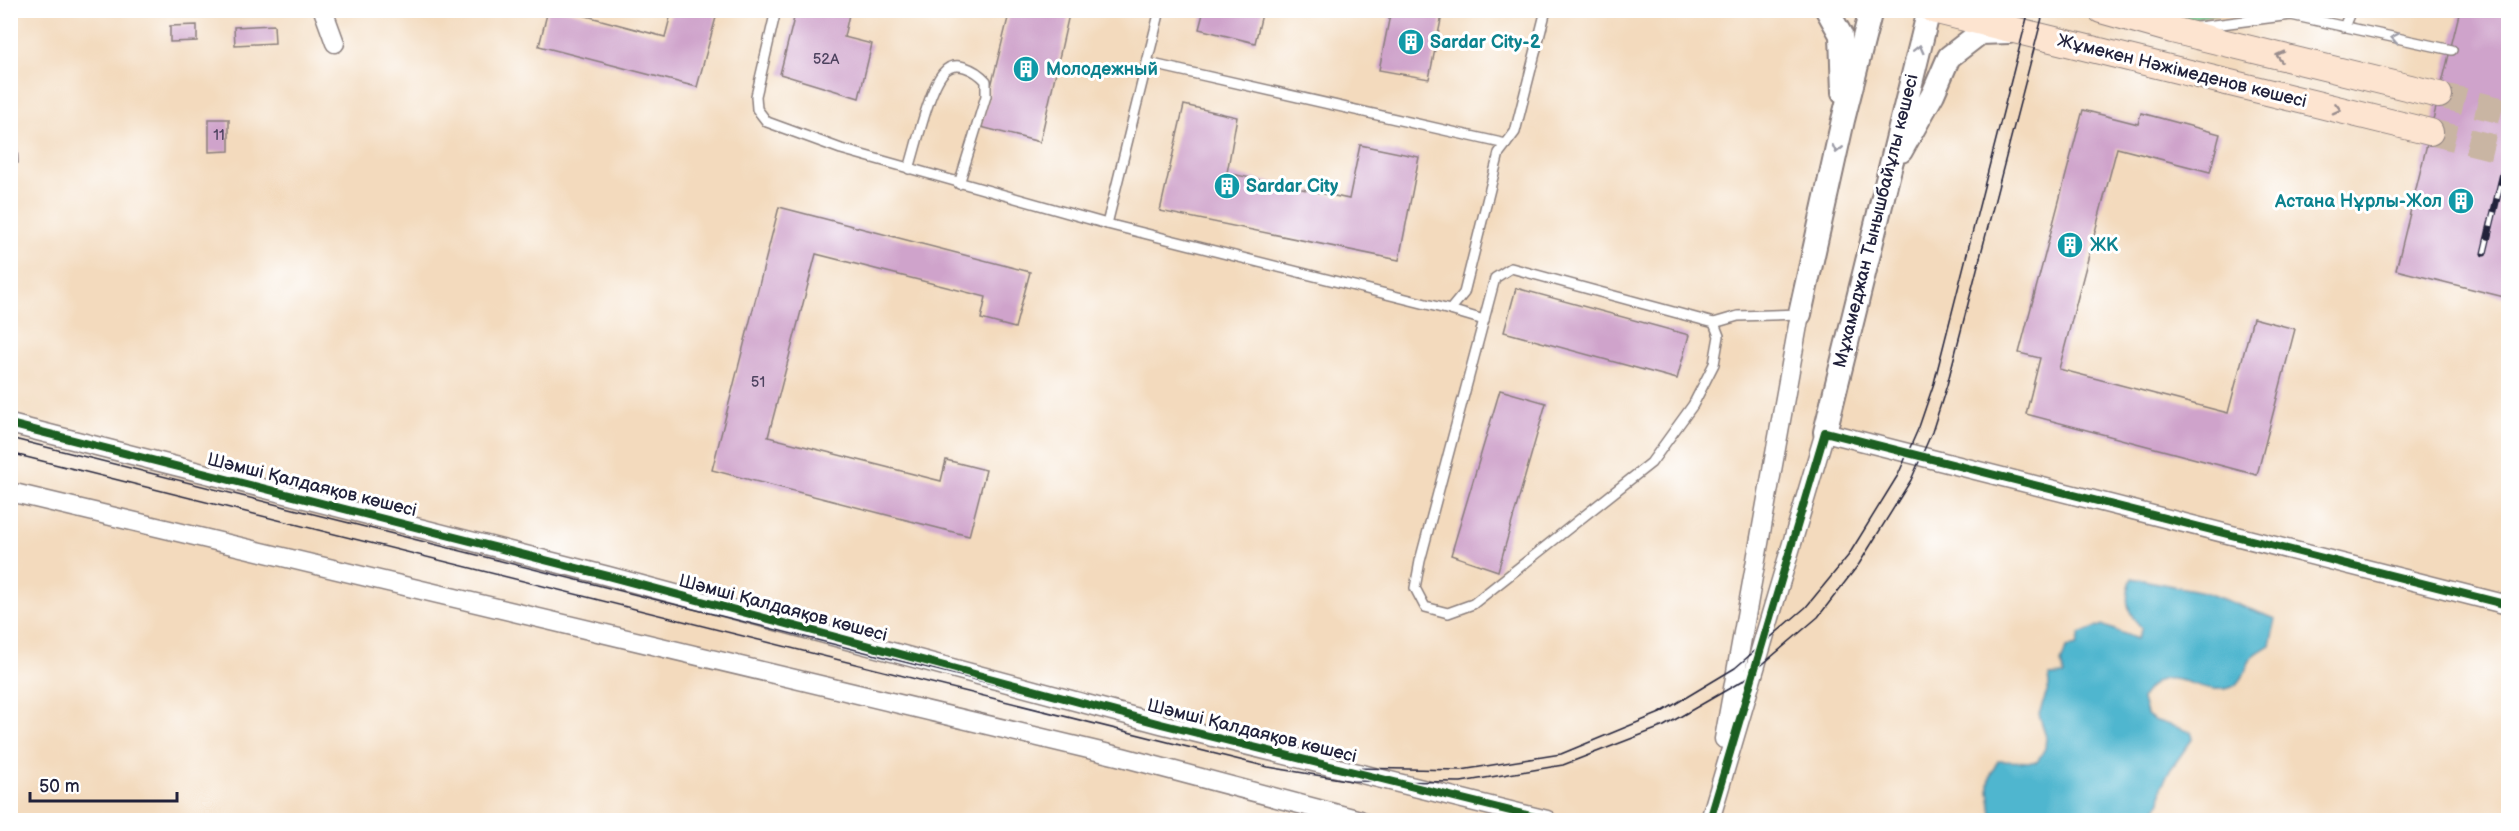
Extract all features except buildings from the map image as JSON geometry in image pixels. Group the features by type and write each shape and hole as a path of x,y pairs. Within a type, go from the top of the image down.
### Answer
{"main road":[{"name":"Жұмекен Нәжімеденов көшесі","path":"1933,10 2430,132"},
{"name":"Жұмекен Нәжімеденов көшесі","path":"2101,10 2172,30 2439,95"}],"street":[{"path":"323,10 335,43"},
{"path":"1827,10 1841,35 1843,120"},
{"path":"1710,820 1800,314 1843,120 1871,10"},
{"name":"Мұхамеджан Тынышбайұлы көшесі","path":"1825,432 1929,10"},
{"path":"1886,179 1933,94 1949,57 1980,33 2018,32"},
{"name":"Шәмші Қалдаяқов көшесі","path":"10,424 608,576 1161,724 1547,820"},
{"path":"1710,820 1825,432 2508,604"},
{"path":"10,492 1110,755 1360,820"}],"lane":[{"path":"776,10 756,96 757,109 767,122 841,149 959,184 1484,320"},
{"path":"1107,224 1161,10"},
{"path":"1450,310 1464,293 1499,153 1515,132 1546,10"},
{"path":"2344,27 2351,10"},
{"path":"2172,30 2292,13 2344,27 2452,50"},
{"path":"1148,63 1506,144"},
{"path":"909,170 935,85 944,71 953,67 967,67 978,72 986,81 986,96 959,184"},
{"path":"1714,323 1719,336 1714,364 1693,405 1652,463 1473,604 1448,613 1425,606 1415,588 1495,278 1511,268 1714,323 1738,316 1800,314"}],"green space":[{"path":"2161,11 2228,11 2190,20"}],"water":[{"path":"2132,578 2204,592 2276,619 2270,645 2253,657 2234,686 2222,689 2209,688 2172,679 2161,680 2151,686 2142,699 2146,714 2154,720 2191,732 2193,738 2168,773 2162,786 2160,803 2145,820 2019,820 2006,814 2000,820 1992,820 1989,784 1998,761 2037,762 2045,748 2046,737 2039,714 2050,684 2049,676 2064,675 2061,663 2066,648 2077,646 2080,634 2102,625 2137,639 2142,628 2133,617 2127,599"}],"tunnel":[{"path":"2439,95 2508,112"},
{"path":"2430,132 2508,151"}],"tram line":[{"path":"10,438 1272,754 1353,768 1461,770 1561,754 1660,713 1735,668 1806,607 1848,556 1898,475 1919,427 1934,383 2029,10"},
{"path":"10,453 1268,767 1352,781 1461,782 1563,765 1664,726 1744,680 1818,617 1859,564 1911,480 1932,432 1947,385 2044,10"}],"railway":[{"path":"2484,253 2508,152"}],"cycle path":[{"path":"10,424 608,576 1161,724 1547,820"},
{"path":"1710,820 1825,432 2508,605"}],"place":[{"name":"Sardar City-2","path":"1411,42"},
{"name":"Молодежный","path":"1026,69"},
{"name":"Sardar City","path":"1227,186"},
{"name":"Астана Нұрлы-Жол","path":"2461,201"},
{"name":"ЖК","path":"2070,245"}]}
